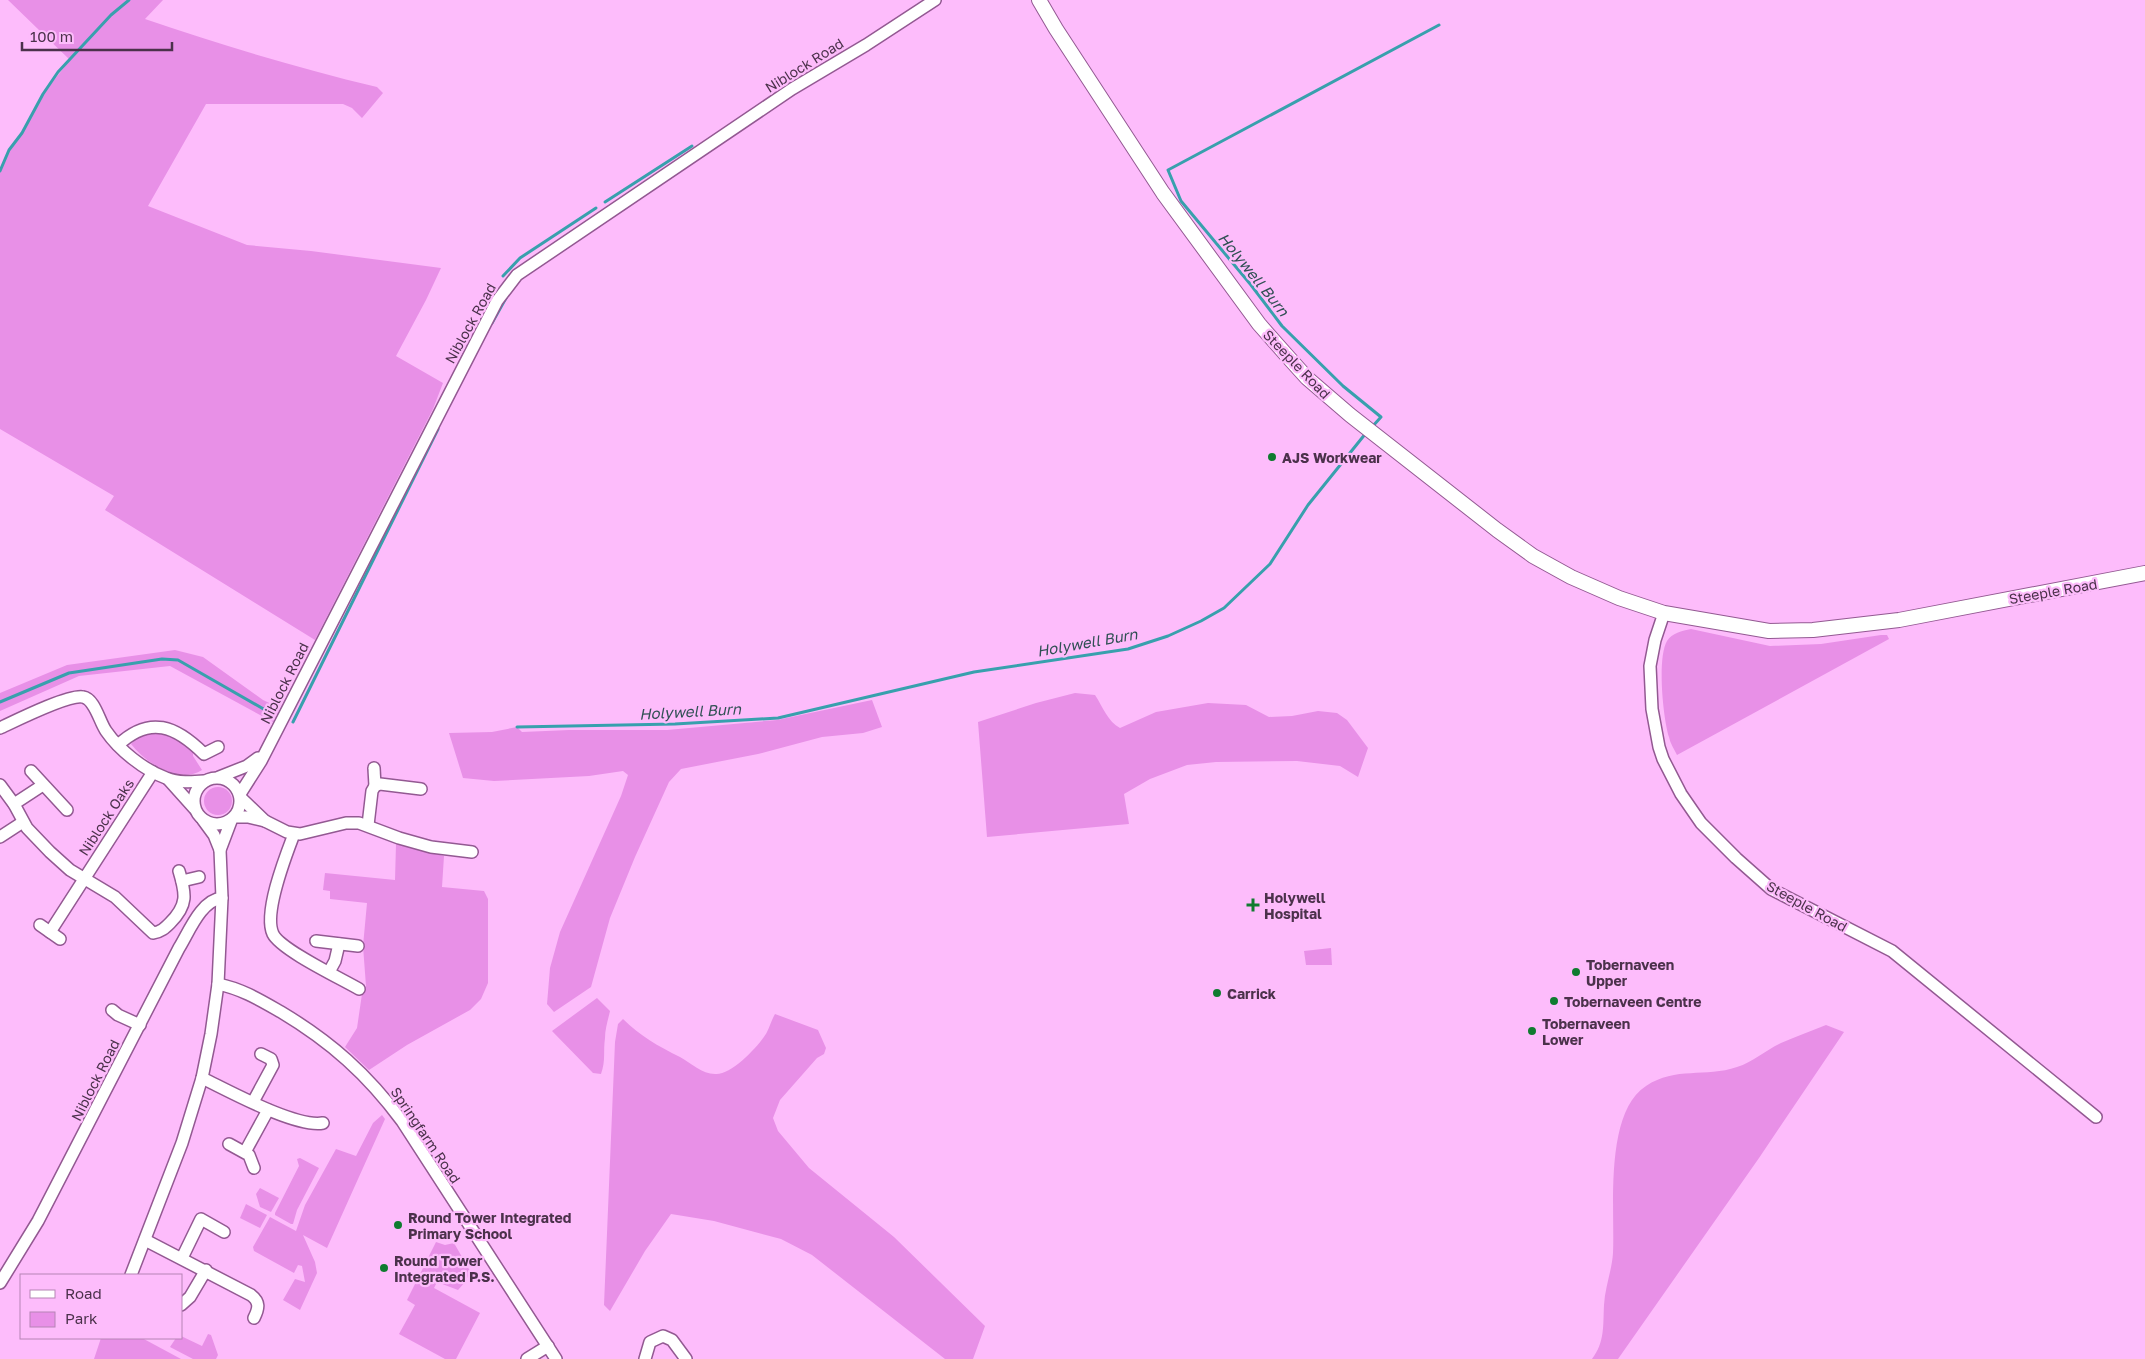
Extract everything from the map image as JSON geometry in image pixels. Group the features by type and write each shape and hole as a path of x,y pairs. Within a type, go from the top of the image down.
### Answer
{"street":[{"name":"Niblock Road","path":"240,796 265,753 497,302 517,275 792,89 866,45 935,0"},
{"name":"Steeple Road","path":"1039,0 1163,193 1259,324 1307,378 1367,429 1533,556 1571,577 1619,598 1664,613 1769,631 1814,630 1899,620 2145,573"},
{"name":"Steeple Road","path":"1664,613 1650,666 1652,709 1663,759 1681,794 1701,822 1736,858 1771,889 1892,952 2096,1117"},
{"name":"Niblock Oaks","path":"0,728 61,702 82,697 90,700 106,731 118,744 153,772 168,779 190,782 204,781"},
{"path":"118,744 137,730 156,727 178,732 204,754 218,747"},
{"name":"Niblock Road","path":"219,778 247,766 265,753"},
{"path":"368,825 372,791 375,786 374,768"},
{"path":"31,771 67,810"},
{"name":"Niblock Oaks","path":"40,925 55,935 84,878 153,772"},
{"path":"131,1274 182,1143 202,1078 218,984 222,898 220,850 214,835 194,808 195,793 204,781 219,778 233,783 240,796 265,821"},
{"name":"Niblock Oaks","path":"168,779 194,808"},
{"path":"375,786 380,784 421,789"},
{"name":"Niblock Oaks","path":"0,785 37,840 60,862 114,897 153,933 161,931 166,927 183,907 184,896 181,876 199,877"},
{"path":"14,804 43,786"},
{"path":"220,850 240,806 240,796"},
{"path":"203,820 216,825 233,819 248,817 265,821 294,834 305,834 346,823 368,825 399,838 430,847 460,845 472,852"},
{"path":"0,837 24,822"},
{"path":"294,834 274,893 271,930 276,939 284,946 359,989"},
{"name":"Niblock Road","path":"0,1283 38,1220 179,948 197,918 210,902 222,898"},
{"path":"316,941 358,946"},
{"path":"329,972 335,961 339,944"},
{"name":"Springfarm Road","path":"218,984 243,991 309,1028 347,1058 376,1087 402,1121 556,1359"},
{"path":"112,1010 140,1026"},
{"path":"252,1102 274,1065 271,1059 261,1054"},
{"path":"202,1078 268,1110 306,1124 323,1123"},
{"path":"244,1152 268,1110"},
{"path":"229,1144 250,1155 254,1168"},
{"path":"182,1258 201,1220 224,1232"},
{"path":"145,1240 206,1270 255,1298 258,1308 254,1318"},
{"path":"182,1304 190,1297 206,1270"},
{"path":"645,1359 650,1342 663,1336 672,1340 690,1357"},
{"path":"527,1359 548,1346"}],"green space":[{"path":"8,0 163,0 145,19 260,56 377,87 383,93 362,118 352,108 343,104 206,104 148,206 247,245 311,251 441,268 396,356 443,383 433,409 315,640 105,510 114,496 0,429 0,170 9,150 22,133 43,94 70,60"},
{"path":"1691,629 1770,646 1821,644 1881,635 1887,635 1889,639 1677,755 1671,744 1665,716 1662,660 1669,638 1677,633"},
{"path":"175,650 203,657 263,700 280,708 273,722 170,666 79,676 0,711 0,693 67,665"},
{"path":"1075,693 1095,695 1109,718 1120,728 1156,712 1208,703 1246,705 1269,717 1292,716 1318,711 1337,713 1347,720 1368,748 1358,777 1340,766 1297,761 1216,762 1187,765 1150,779 1124,794 1129,824 987,837 978,722 1036,703"},
{"path":"872,700 882,727 863,733 822,737 758,754 681,769 669,782 635,857 610,918 591,987 554,1012 547,1004 550,968 560,932 621,796 628,775 623,771 589,776 494,781 463,778 449,733 492,732 517,727 522,732 667,730 777,720"},
{"path":"149,733 168,736 193,750 193,756 202,770 193,774 183,775 163,770 154,765 131,744 139,736"},
{"path":"218,787 228,791 232,801 228,811 218,815 208,811 204,801 208,791"},
{"path":"396,844 444,856 442,887 484,891 488,899 488,983 481,999 470,1010 407,1045 369,1070 345,1047 357,1028 362,994 366,986 363,946 367,903 330,899 330,891 323,890 325,873 395,880"},
{"path":"1331,948 1332,965 1306,965 1304,951"},
{"path":"597,998 610,1011 601,1074 593,1073 552,1031"},
{"path":"775,1014 818,1030 826,1048 824,1054 817,1058 780,1100 773,1118 778,1131 809,1168 894,1237 985,1326 973,1359 945,1359 812,1255 781,1239 714,1221 671,1214 645,1251 610,1311 604,1305 615,1042 618,1024 623,1019 636,1031 657,1045 701,1070 715,1074 729,1070 752,1052 767,1032"},
{"path":"1826,1025 1844,1032 1759,1158 1618,1359 1592,1359 1601,1340 1605,1298 1613,1253 1614,1164 1623,1117 1633,1099 1646,1086 1657,1080 1680,1074 1714,1072 1737,1067 1781,1043"},
{"path":"382,1115 385,1119 327,1248 303,1235 315,1262 317,1273 300,1310 283,1300 295,1279 305,1282 302,1266 298,1265 294,1273 254,1251 253,1247 270,1217 296,1231 305,1205 336,1149 356,1156 373,1123"},
{"path":"300,1158 319,1168 297,1210 293,1224 291,1224 275,1215 275,1213 299,1166 297,1159"},
{"path":"260,1188 279,1198 271,1212 260,1207 256,1194"},
{"path":"246,1204 267,1215 260,1228 240,1218"},
{"path":"436,1242 445,1245 454,1243 470,1271 466,1281 458,1290 437,1282 434,1288 480,1313 456,1359 445,1359 399,1334 415,1305 407,1300"},
{"path":"208,1334 211,1335 218,1355 216,1359 193,1359 170,1347 175,1339 182,1339 182,1336 202,1346"},
{"path":"101,1339 144,1339 181,1359 94,1359"}],"waterway":[{"path":"0,171 9,150 22,133 43,94 58,72 111,15 129,0"},
{"name":"Holywell Burn","path":"1372,427 1381,417 1343,386 1282,326 1251,285 1181,201 1168,170 1439,25"},
{"path":"605,202 692,146"},
{"path":"503,276 520,258 596,208"},
{"path":"492,323 506,298"},
{"path":"293,722 438,429"},
{"name":"Holywell Burn","path":"517,727 675,724 778,718 974,672 1128,649 1168,636 1224,608 1270,564 1308,505 1366,433"},
{"name":"Holywell Burn","path":"0,702 69,673 162,659 178,660 274,715"}],"place":[{"name":"AJS Workwear","path":"1272,457"},
{"name":"Holywell Hospital","path":"1253,905"},
{"name":"Tobernaveen Upper","path":"1576,972"},
{"name":"Carrick","path":"1217,993"},
{"name":"Tobernaveen Centre","path":"1554,1001"},
{"name":"Tobernaveen Lower","path":"1532,1031"},
{"name":"Round Tower Integrated Primary School","path":"398,1225"},
{"name":"Round Tower Integrated P.S.","path":"384,1268"}]}
